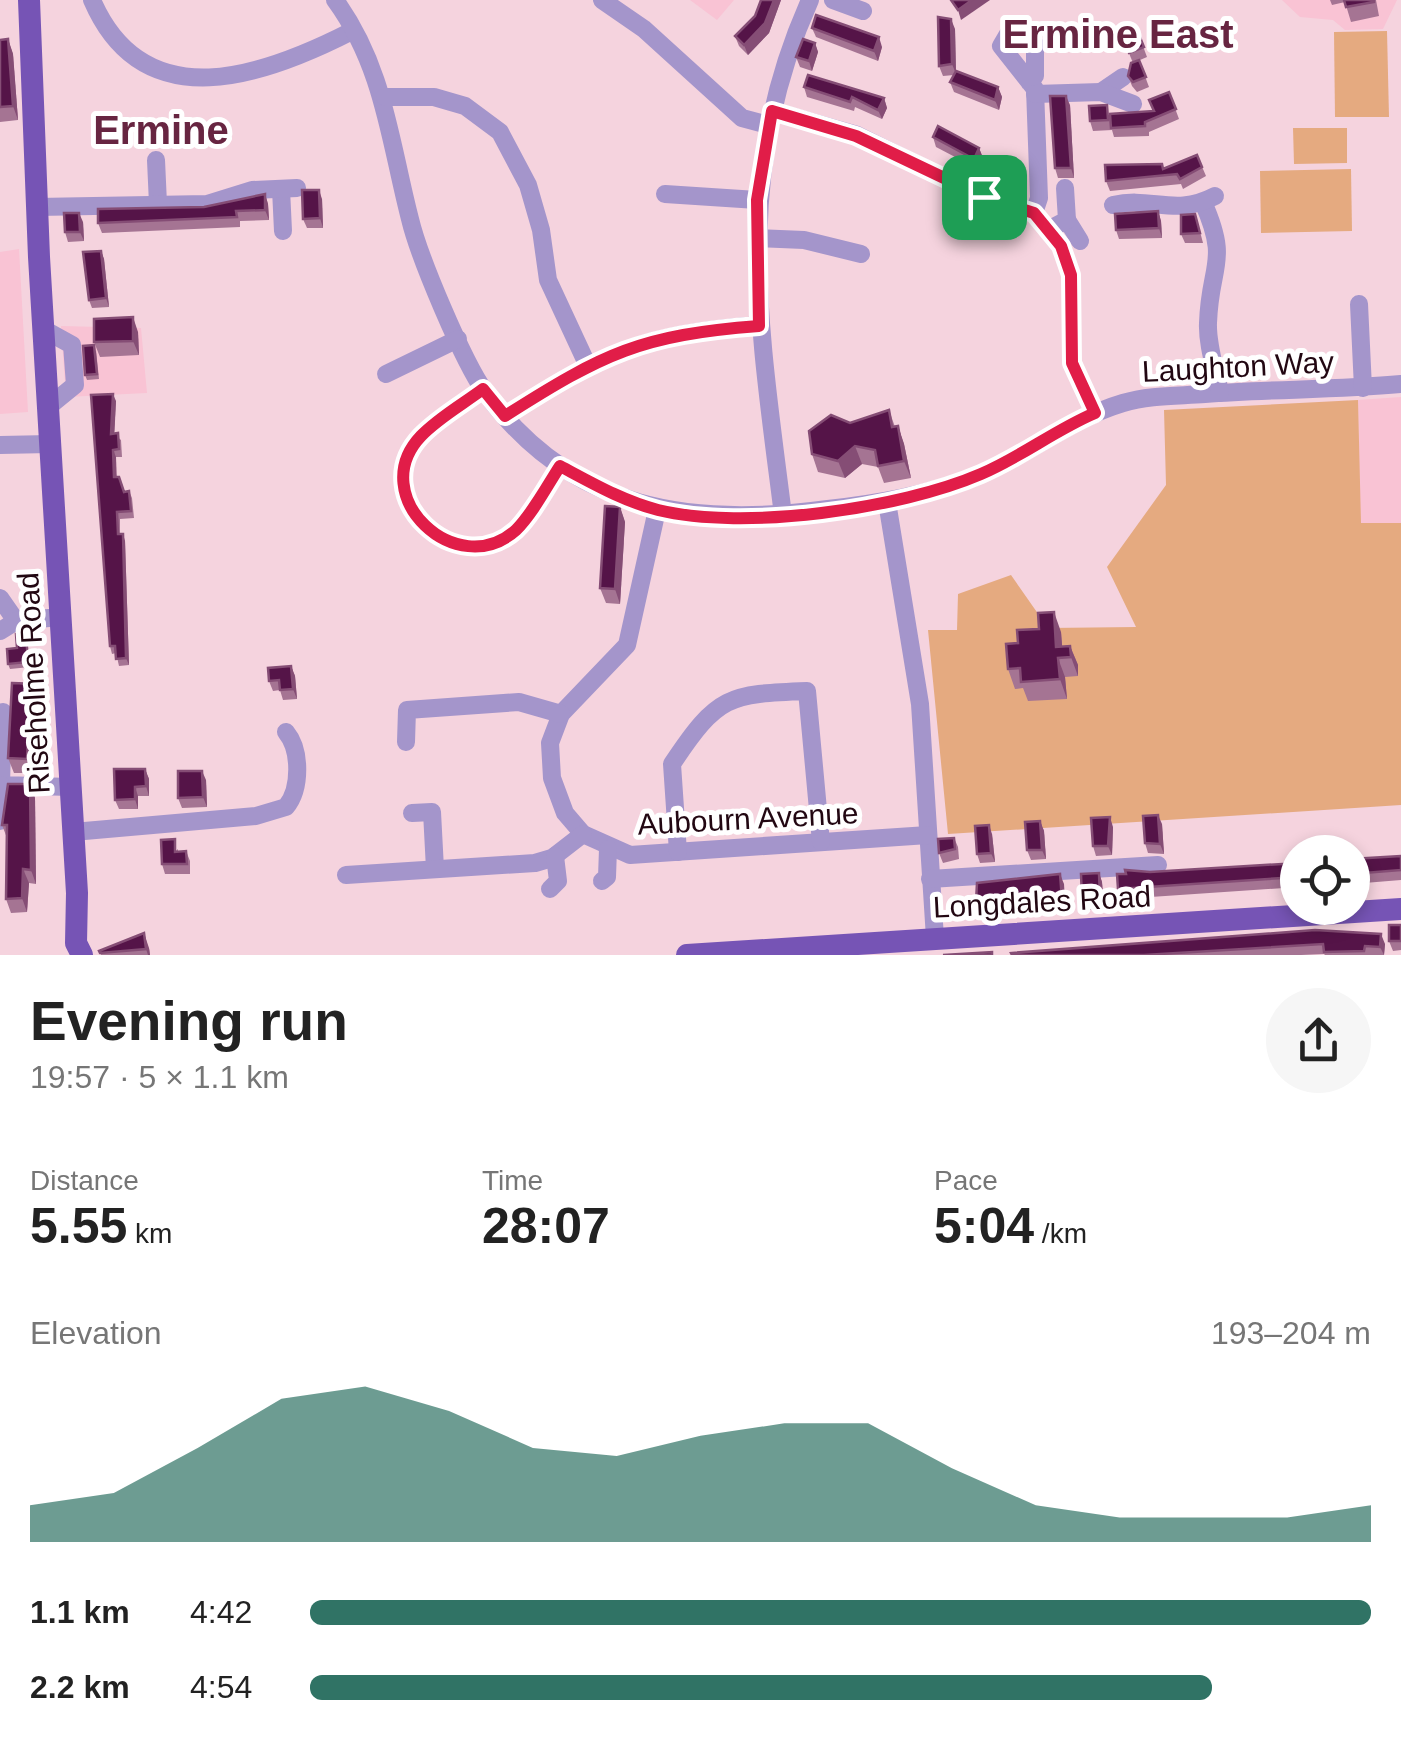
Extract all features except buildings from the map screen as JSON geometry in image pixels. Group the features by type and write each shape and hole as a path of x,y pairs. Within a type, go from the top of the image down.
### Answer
{"main road":[{"name":"Riseholme Road","path":"29,0 43,329 73,832 75,951"},
{"name":"Longdales Road","path":"687,955 1401,909"}],"street":[{"path":"92,0 114,32 140,57 196,78 234,78 277,67 352,31"},
{"path":"602,0 644,29 742,118 770,118 856,136 984,197 1034,213 1061,246 1071,275 1072,363 1095,413"},
{"path":"783,515 759,326 757,200 770,118 789,48 810,0"},
{"path":"834,0 863,11"},
{"name":"Laughton Way","path":"338,1 385,97 410,223 483,389 505,416 560,466 607,492 657,510 725,519 886,502 978,476 1095,413 1146,398 1401,384"},
{"path":"1101,92 1123,77"},
{"path":"1034,213 1039,198 1032,88 1101,92 1133,104"},
{"path":"385,97 434,97 465,106 500,132 528,185 541,230 548,280 587,364"},
{"path":"156,160 158,204"},
{"path":"37,207 206,204 230,194 289,188 284,231"},
{"path":"1065,188 1067,220 1080,240"},
{"path":"665,194 757,200"},
{"path":"1113,205 1128,201 1170,208 1209,199 1221,259 1211,280 1207,328 1220,392"},
{"path":"1048,230 1067,220"},
{"path":"758,238 804,240 861,254"},
{"path":"1358,304 1363,388"},
{"path":"505,416 587,364 646,340 692,331 759,326"},
{"path":"43,329 78,351 80,381 48,407"},
{"path":"386,374 458,339"},
{"path":"483,389 419,438 404,467 405,498 419,525 440,541 482,545 515,531 560,466"},
{"path":"0,445 27,452 50,444"},
{"path":"886,502 920,704 935,938"},
{"path":"406,742 407,710 518,702 561,714 627,645 657,510"},
{"path":"0,598 8,626 60,617"},
{"path":"678,852 672,764 724,702 740,693 807,690 822,842"},
{"path":"0,821 3,712"},
{"name":"Aubourn Avenue","path":"561,714 550,743 551,772 561,806 582,834 608,849 630,855 928,835"},
{"path":"73,832 185,824 286,807 296,788 294,742 286,732"},
{"path":"1,785 70,786"},
{"path":"412,813 432,812 435,870"},
{"path":"346,875 535,864 556,856 582,834"},
{"path":"602,881 607,878 608,849"},
{"path":"550,889 558,881 556,856"},
{"path":"930,879 1158,865"}],"shaded area":[{"path":"690,0 734,0 717,20"},
{"path":"1282,0 1397,0 1383,29 1345,30 1333,20 1300,17"},
{"path":"1387,31 1389,117 1335,117 1334,32"},
{"path":"1293,128 1347,128 1347,163 1294,164"},
{"path":"1351,169 1352,231 1261,233 1260,171"},
{"path":"19,249 28,412 0,414 0,252"},
{"path":"61,326 141,328 147,393 66,397"},
{"path":"1401,397 1401,523 1360,524 1358,400"},
{"path":"1358,400 1361,523 1401,523 1401,805 948,834 928,630 957,630 958,594 1011,575 1048,628 1136,627 1107,567 1166,485 1164,410"}],"district":[{"name":"Ermine East","path":"1118,34"},
{"name":"Ermine","path":"161,130"}],"route":[{"path":"772,111 856,136 984,197 1034,213 1061,246 1071,275 1072,363 1095,413 1023,455 939,490 886,502 731,519 657,510 607,492 560,466 515,531 482,545 440,541 419,525 405,498 404,467 419,438 483,389 505,416 587,364 636,343 692,331 759,326 757,200 772,111"}]}
